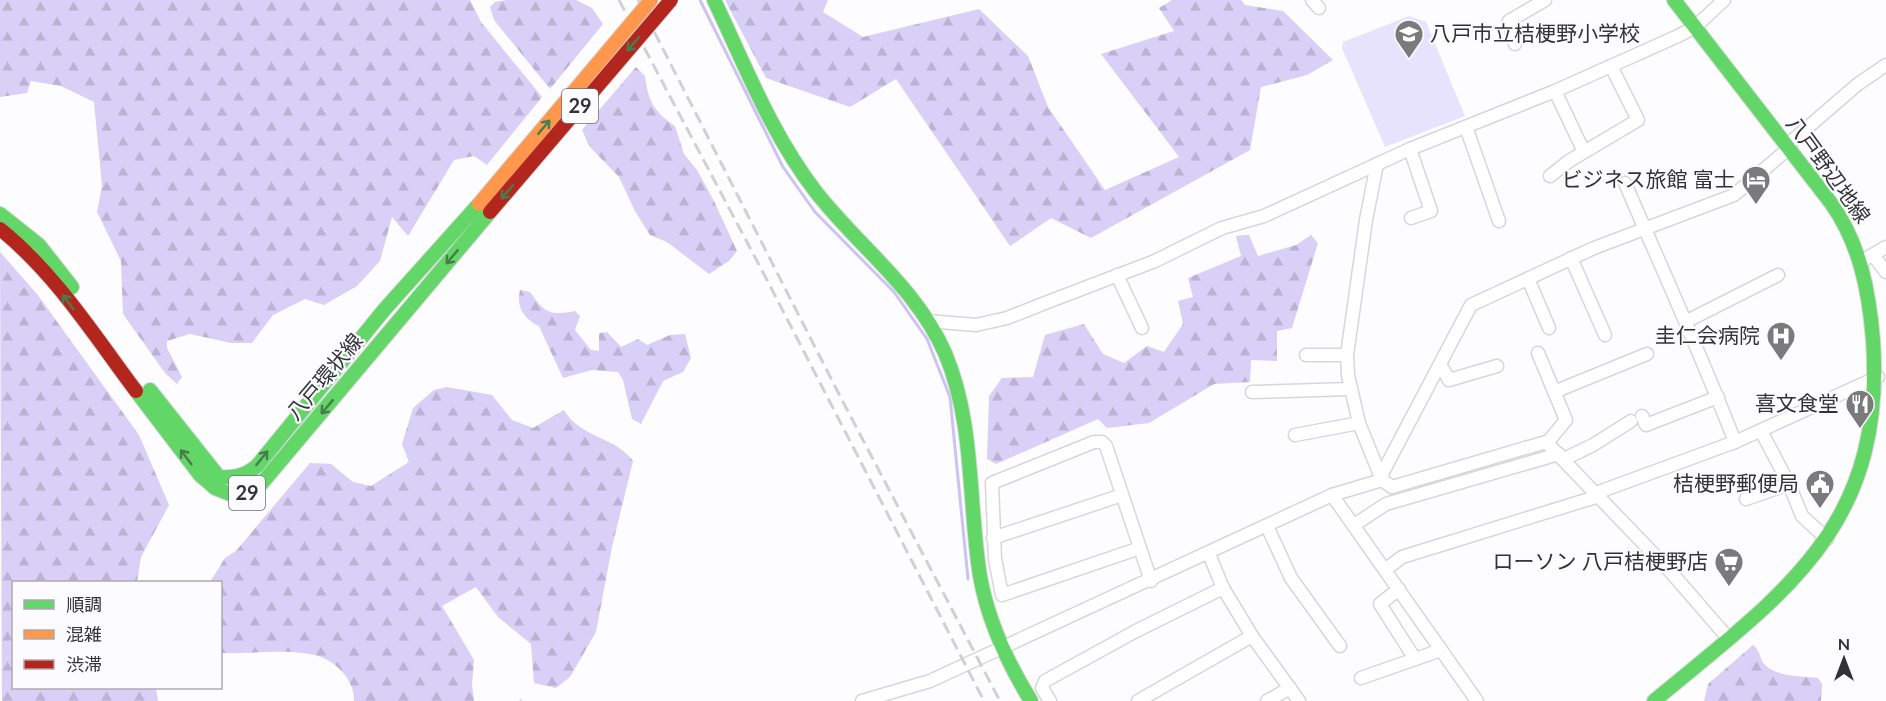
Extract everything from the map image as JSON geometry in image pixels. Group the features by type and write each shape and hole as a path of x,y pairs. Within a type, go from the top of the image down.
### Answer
{"main road":[{"name":"八戸環状線","path":"0,229 15,241 58,288 200,475 213,488 228,494 246,494 262,483 651,0"},
{"name":"八戸環状線","path":"0,214 39,245 219,477 233,479 246,475 256,466 384,310 484,208 672,0"},
{"path":"714,0 784,144 805,177 822,200 909,292 928,321 950,367 967,429 981,578 987,608 1002,649 1031,701"},
{"name":"八戸野辺地線","path":"1654,701 1791,584 1827,539 1843,512 1865,461 1876,415 1880,376 1878,328 1868,258 1826,196 1674,0"}],"street":[{"path":"1515,44 1509,21 1545,0"},
{"path":"928,321 976,325 1006,318 1155,261 1222,228 1284,208 1410,149 1611,66 1695,27 1724,0"},
{"path":"1382,480 1383,472 1471,305 1529,281 1571,258 1734,195 1858,84 1886,65"},
{"path":"1550,176 1584,152 1638,120 1611,66"},
{"path":"1555,91 1584,152"},
{"path":"1466,127 1499,221"},
{"path":"1410,149 1431,211 1411,218"},
{"path":"1377,164 1366,220 1347,355 1350,389 1359,423 1382,480 1392,487 1547,443 1566,420 1539,353"},
{"path":"1625,183 1663,275 1687,321 1735,442"},
{"path":"1886,248 1868,258 1886,272"},
{"path":"1571,258 1605,335"},
{"path":"1687,321 1778,274"},
{"path":"1117,275 1142,328"},
{"path":"1529,281 1549,328"},
{"path":"1554,392 1647,354"},
{"path":"1306,355 1347,355"},
{"path":"1440,364 1449,380 1497,366"},
{"path":"1385,570 1402,557 1597,495 1735,442 1880,376"},
{"path":"1252,392 1350,389"},
{"path":"1354,525 1386,504 1562,457 1593,446 1637,419 1646,425 1718,397"},
{"path":"1294,435 1359,423"},
{"path":"1761,431 1789,484 1802,516 1827,539"},
{"path":"1140,548 1002,595 993,538 992,483 1094,442 1102,442 1106,446 1122,495 1140,548 1151,581"},
{"path":"1547,443 1728,638"},
{"path":"862,701 930,681 1151,581 1332,495 1382,480"},
{"path":"1746,500 1789,484"},
{"path":"993,538 1122,495"},
{"path":"1332,495 1477,701"},
{"path":"1267,526 1291,578 1340,646"},
{"path":"1209,554 1223,588 1252,636 1299,701"},
{"path":"1050,701 1042,688 1046,681 1116,641 1223,588"},
{"path":"1399,589 1380,604 1415,659"},
{"path":"1138,701 1252,636"},
{"path":"1361,678 1441,650"},
{"path":"1267,701 1290,688"}],"green space":[{"path":"0,0 470,0 481,22 542,97 487,165 474,156 454,160 408,236 392,217 380,261 357,286 324,305 305,299 273,315 252,343 231,343 190,334 167,341 167,348 182,377 177,384 165,373 123,314 121,261 97,212 102,186 94,102 61,86 31,81 27,93 0,97"},
{"path":"576,0 592,8 603,24 550,89 494,20 490,7 495,2"},
{"path":"725,0 828,0 823,12 863,37 979,9 1028,56 1048,107 1105,190 1179,157 1101,54 1174,31 1159,8 1172,0 1241,0 1245,5 1283,11 1333,60 1307,75 1261,87 1250,150 1091,238 1051,218 1010,246 896,79 850,107 766,78"},
{"path":"636,67 645,76 653,105 675,126 684,154 697,170 714,201 737,251 729,261 709,274 667,242 650,235 635,211 619,177 590,147 582,130"},
{"path":"1249,235 1258,256 1296,245 1311,235 1318,243 1292,328 1277,331 1277,361 1251,360 1250,382 1214,384 1149,423 1107,428 1098,419 996,464 987,459 989,396 1002,378 1033,377 1045,335 1084,324 1103,354 1124,363 1147,346 1164,352 1183,324 1178,301 1193,297 1188,278 1241,256 1236,236"},
{"path":"0,252 37,294 139,435 169,505 141,557 137,581 12,581 12,689 156,689 158,701 2,701"},
{"path":"520,290 530,292 544,309 553,313 575,311 580,316 575,330 591,350 599,351 599,333 607,332 621,347 638,339 647,345 670,335 685,334 691,358 683,372 663,381 641,424 632,419 623,380 618,372 592,370 563,378 539,326 522,312 519,302"},
{"path":"447,387 492,395 512,420 533,428 564,410 579,426 617,447 633,461 612,547 596,632 570,677 556,688 534,683 531,644 498,617 476,587 442,606 474,660 472,685 474,701 354,701 351,684 341,670 318,656 288,652 222,653 222,581 211,581 225,558 236,551 310,463 331,464 353,482 371,486 409,462 402,444 413,408 434,390"},
{"path":"1753,645 1763,663 1770,669 1790,675 1818,678 1822,684 1821,701 1704,701 1708,684"}],"shaded area":[{"path":"1409,16 1426,22 1465,116 1385,147 1342,48 1343,42"}],"waterway":[{"path":"700,0 783,167 815,212 894,292 927,339 950,397 968,579"}],"railway":[{"path":"619,0 767,280 984,701"},
{"path":"638,0 842,400 1000,701"}],"traffic: fast":[{"path":"714,0 772,123 800,170 833,212 886,268 919,308 945,353 955,380 966,435 976,548 984,593 993,625 1031,701"},
{"path":"1654,701 1744,626 1783,590 1816,551 1843,509 1862,461 1873,405 1873,340 1869,304 1861,268 1849,235 1831,203 1674,0"},
{"path":"150,390 219,477 234,477 248,472 257,466 384,310 479,204"},
{"path":"136,391 200,475 215,488 230,494 244,492 262,483 490,212"},
{"path":"0,214 39,245 72,287"}],"traffic: jam":[{"path":"490,212 671,0"},
{"path":"0,229 20,246 56,285 136,391"}],"traffic: slow":[{"path":"479,204 651,0"}],"place":[{"name":"八戸市立桔梗野小学校","path":"1409,60"},
{"name":"ビジネス旅館 富士","path":"1756,206"},
{"name":"圭仁会病院","path":"1781,362"},
{"name":"喜文食堂","path":"1860,430"},
{"name":"桔梗野郵便局","path":"1820,510"},
{"name":"ローソン 八戸桔梗野店","path":"1729,588"}]}
